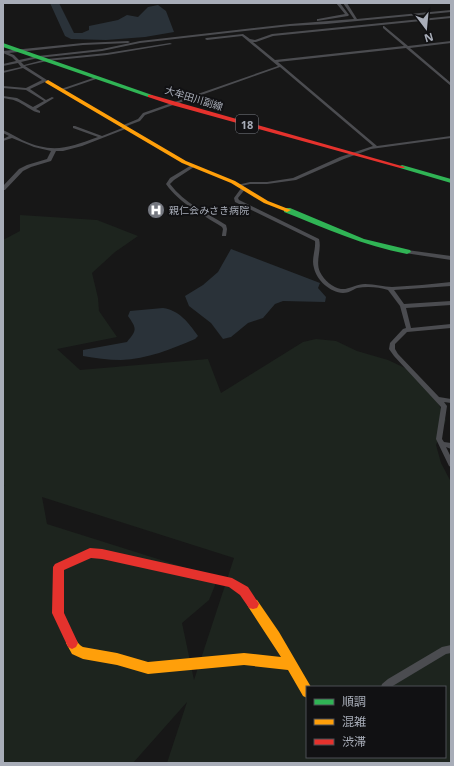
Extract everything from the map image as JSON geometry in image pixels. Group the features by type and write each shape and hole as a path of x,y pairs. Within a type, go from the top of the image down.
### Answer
{"street":[{"path":"290,25 347,15 338,3"},
{"path":"345,3 356,20"},
{"path":"18,50 83,44 140,42 290,25 451,11"},
{"path":"251,40 255,41 272,35 451,17"},
{"path":"384,27 451,85"},
{"path":"3,65 18,61 107,54 149,46 243,35 251,40 275,62 365,136 376,147"},
{"path":"3,72 43,59 102,50 140,42"},
{"path":"275,62 451,42"},
{"path":"3,50 13,56 23,66 46,81 63,89 192,167 224,178 266,202 367,242 392,250 451,258"},
{"name":"大牟田川副線","path":"3,50 18,50 174,104 451,181"},
{"path":"3,131 18,141 54,150 77,146 140,120 144,114 280,66"},
{"path":"63,89 97,78"},
{"path":"3,88 27,89 46,81"},
{"path":"27,89 46,101"},
{"path":"3,97 16,99 39,112"},
{"path":"33,109 52,98"},
{"path":"74,127 101,137"},
{"path":"3,140 11,137"},
{"path":"450,139 376,147 352,154 294,179 267,183 250,182 242,187 236,198 237,201 317,240 316,268 321,278 326,283 338,289 346,291 361,286 390,289 451,284"},
{"path":"3,189 21,170 49,160 54,150"},
{"path":"192,167 172,179 168,184 172,191 224,226 224,236"},
{"path":"390,289 404,306 409,330"},
{"path":"404,306 451,303"},
{"path":"451,326 405,330 392,344 392,349 444,406 439,439 451,464"},
{"path":"438,399 451,401"},
{"path":"442,444 451,446"},
{"path":"289,664 244,659 148,668 117,659 83,653 76,650 58,613 59,566 90,553 102,554 232,583 244,591 274,636 289,664 302,681 306,690"},
{"path":"386,686 438,654 451,649"}],"shaded area":[{"path":"50,3 59,3 74,33 82,33 89,30 89,26 118,20 127,15 138,17 148,7 158,5 166,11 174,32 145,37 106,40 71,39 65,36"},
{"path":"20,215 97,220 138,236 115,252 92,273 98,298 99,311 117,337 57,349 80,370 208,359 221,393 303,342 316,339 336,341 357,351 388,360 405,368 434,394 446,420 436,445 441,463 451,482 451,763 167,763 187,702 133,763 3,763 3,486 5,486 3,485 3,240 20,231","holes":["42,497 234,558 194,680 182,623 209,600 218,578 47,524"]},
{"path":"231,249 320,283 318,288 326,297 325,302 283,301 275,304 263,318 248,323 231,337 223,339 211,323 189,306 185,296 203,285 218,272"},
{"path":"163,308 179,314 198,336 195,339 168,350 140,358 116,360 83,356 83,350 127,342 133,335 135,329 128,316 130,311"}],"traffic: fast":[{"path":"3,45 150,96"},
{"path":"402,167 451,181"},
{"path":"287,210 361,240 407,252"}],"traffic: slow":[{"path":"48,82 184,162 233,182 266,202 287,210"},
{"path":"253,604 275,636 306,690"},
{"path":"72,643 76,650 83,653 117,659 148,668 244,659 289,664"}],"traffic: jam":[{"path":"150,96 402,167"},
{"path":"72,643 58,613 59,567 90,553 102,554 232,583 244,591 253,604"}],"place":[{"name":"親仁会みさき病院","path":"156,210"}]}
